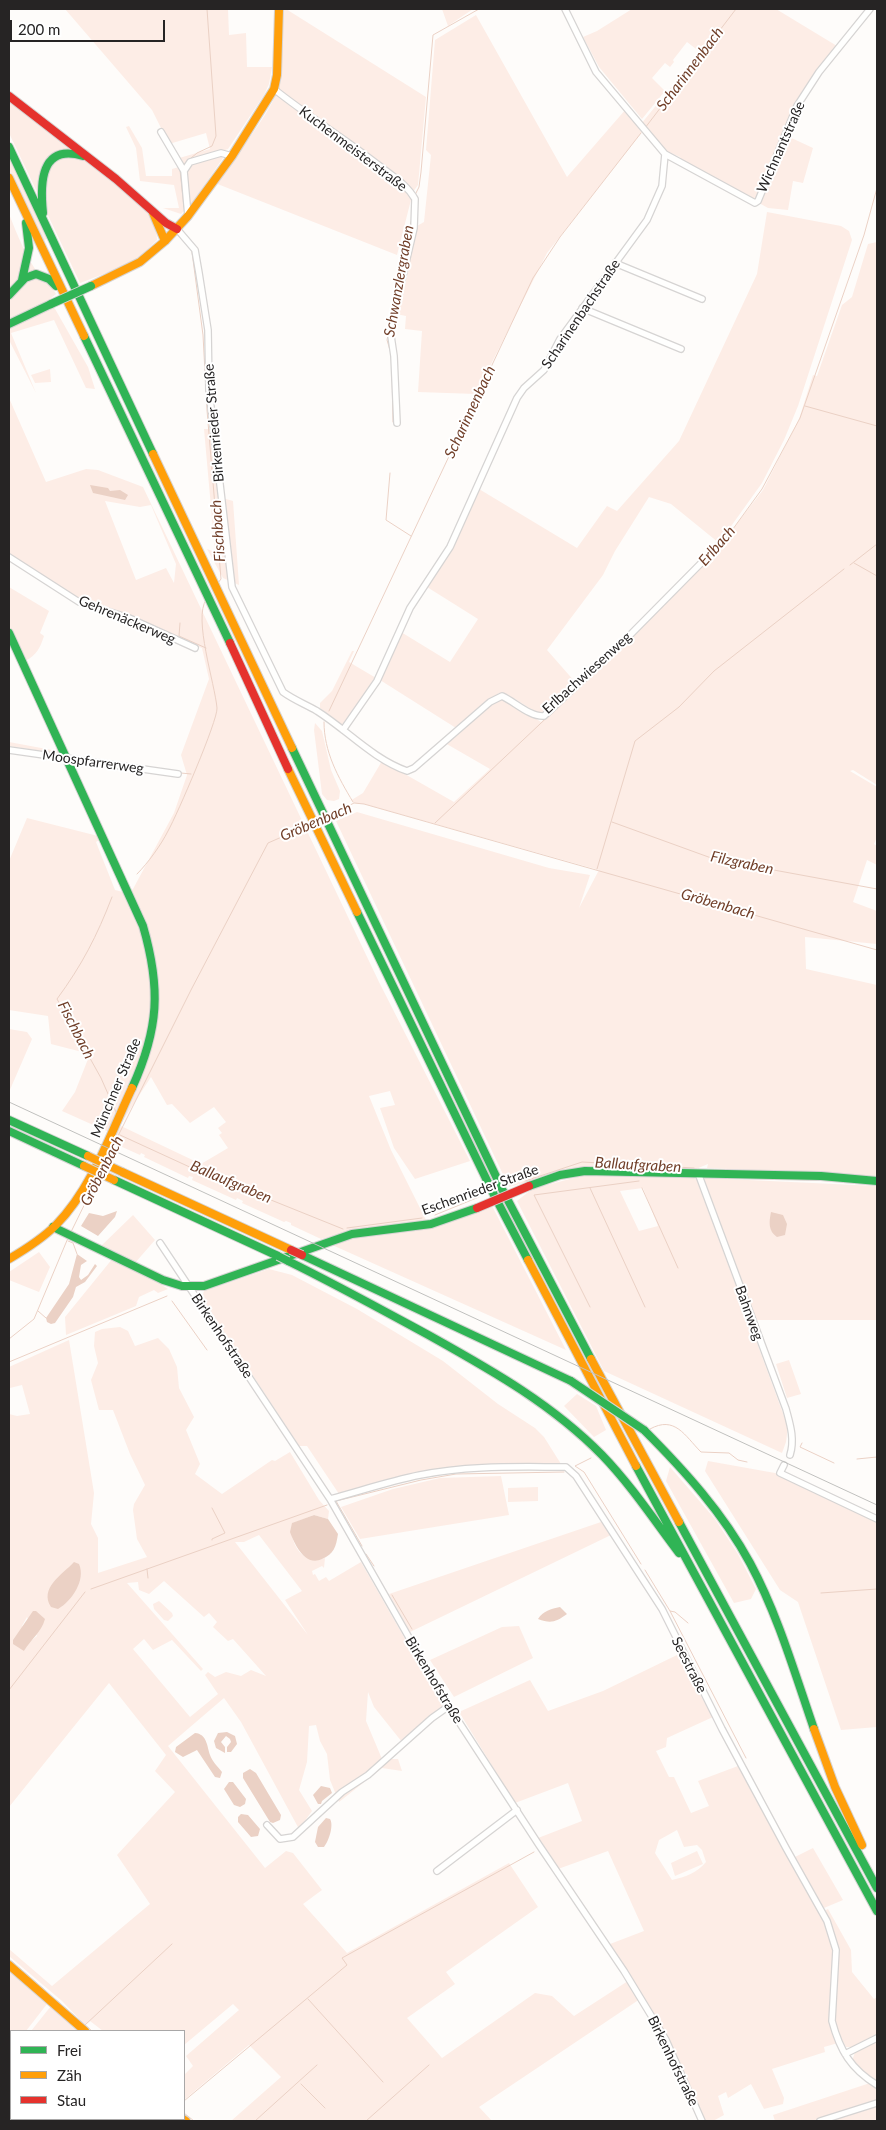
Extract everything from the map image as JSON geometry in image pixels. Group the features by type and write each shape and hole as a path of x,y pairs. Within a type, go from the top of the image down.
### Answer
{"main road":[{"path":"9,324 140,262 177,229 232,156 274,89 277,74 279,9"},
{"path":"9,96 123,184 151,210 177,229"},
{"path":"9,147 320,809 502,1189 540,1264 877,1888"},
{"path":"44,222 40,184 45,166 52,159 62,154 73,153 89,158"},
{"path":"9,178 318,832 494,1195 686,1562 877,1911"},
{"path":"151,210 165,240"},
{"path":"22,280 29,248 25,212"},
{"path":"9,295 22,280 28,276 39,274 52,281 62,293"},
{"path":"9,633 66,758"},
{"name":"Münchner Straße","path":"9,1259 23,1251 53,1227 74,1204 116,1124 148,1050 156,1006 152,956 143,926 66,758"},
{"path":"9,1120 571,1381 644,1430 692,1480 732,1532 747,1557 780,1632 840,1799 877,1874"},
{"path":"9,1131 347,1290 477,1362 534,1398 571,1426 602,1455 629,1485 686,1562"},
{"name":"Eschenrieder Straße","path":"53,1227 163,1280 190,1287 204,1286 352,1234 431,1224 560,1175 585,1171 821,1176 877,1181"},
{"path":"9,1965 84,2030"}],"street":[{"path":"565,9 596,72 664,154"},
{"name":"Wichnantstraße","path":"664,154 755,203 760,197 796,106 819,72 870,9"},
{"name":"Kuchenmeisterstraße","path":"274,89 299,109 366,154 402,183 415,199 414,228 392,322 397,423"},
{"path":"161,132 184,171 188,216"},
{"path":"184,171 190,162 203,157 221,153 232,156"},
{"name":"Scharinenbachstraße","path":"343,730 377,681 410,608 450,547 517,398 524,388 544,370 560,340 647,220 662,186 664,154"},
{"name":"Birkenrieder Straße","path":"177,229 195,250 208,330 209,390 232,587 283,692 316,711 343,730"},
{"path":"615,263 702,299"},
{"path":"582,308 680,349"},
{"name":"Erlbachwiesenweg","path":"343,730 382,759 407,771 414,768 490,702 502,696 514,701 536,716 544,716 629,636 720,544"},
{"name":"Gehrenäckerweg","path":"9,557 79,602 129,618 195,648"},
{"name":"Moospfarrerweg","path":"9,750 178,774"},
{"name":"Bahnweg","path":"698,1173 786,1409 793,1446 790,1455"},
{"name":"Birkenhofstraße","path":"160,1243 330,1499 449,1706 538,1845 624,1971 666,2040 702,2121"},
{"path":"784,1465 780,1473 877,1519"},
{"name":"Seestraße","path":"330,1499 419,1475 455,1469 566,1467 576,1476 662,1608 708,1703 827,1921 836,1950 832,2022 853,2068 877,2085"},
{"path":"267,1825 280,1839 293,1837 342,1792 368,1775 432,1718 449,1706"},
{"path":"437,1871 517,1810"},
{"path":"845,2054 877,2038"},
{"path":"820,2121 877,2103"}],"shaded area":[{"path":"65,9 228,9 229,35 246,33 247,67 272,67 269,84 264,95 228,149 190,162 183,171 186,209 181,214 163,208 179,208 174,185 140,181 136,148 126,127 129,126 142,148 146,176 172,176 172,169 179,167 176,159 210,149 206,133 169,144 152,110"},
{"path":"282,9 286,9 426,97 418,185 413,192 397,255 215,183 253,133 277,92 281,80"},
{"path":"442,9 473,9 448,26"},
{"path":"632,9 776,9 837,46 819,70 785,135 813,148 803,183 793,181 788,210 768,208 681,160 680,157 664,150 641,124 700,52 687,42 670,67 665,63 652,78 665,91 642,119 599,67 583,37 597,31"},
{"path":"476,15 567,177 626,109 642,132 547,253 476,394 418,392 422,331 405,329 406,316 396,314 417,226 424,222 431,155 426,150 435,40"},
{"path":"9,99 137,198 148,212 157,234 157,240 140,257 125,266 80,283 9,133"},
{"path":"222,156 223,158 190,206 186,171 194,163"},
{"path":"9,157 48,238 42,242 9,172"},
{"path":"767,212 841,226 849,231 852,240 798,406 784,440 762,483 719,543 671,504 649,497 615,551 603,575 547,650 576,683 545,712 537,713 515,699 499,693 456,728 380,680 401,632 450,662 478,619 427,587 453,548 479,489 577,548 607,506 617,511 679,441 757,274"},
{"path":"9,214 31,263 56,294 40,307 9,322 9,301 11,299 9,300"},
{"path":"877,242 877,785 853,770 850,771 877,787 877,837 874,844 877,846 877,865 867,860 853,902 877,911 877,944 805,937 806,969 877,985 877,1176 707,1168 708,1164 696,1169 576,1168 509,1187 336,821 357,812 549,868 590,875 579,908 599,870 364,804 354,803 352,800 345,804 363,793 382,761 454,802 490,769 445,743 490,703 502,696 541,722 721,544 763,490 799,419 813,375 817,376 842,305 852,297 868,244"},
{"path":"54,307 88,367 95,389 86,388 54,320 11,333 36,393 9,340 9,328"},
{"path":"50,369 51,382 35,383 31,375"},
{"path":"9,398 46,482 86,469 98,470 143,487 379,982 470,1161 415,1179 394,1148 380,1108 395,1105 390,1091 369,1096 391,1150 426,1220 359,1229 321,1239 291,1225 291,1223 284,1222 242,1203 243,1201 237,1198 236,1200 192,1180 193,1177 189,1176 188,1178 144,1157 145,1155 141,1153 140,1155 111,1142 121,1126 201,1164 228,1148 219,1135 222,1133 218,1128 226,1122 214,1107 190,1123 172,1104 167,1105 151,1077 120,1125 116,1124 111,1133 62,1111 75,1092 90,1054 51,1044 48,1016 9,1010 9,861 27,818 98,836 99,840 96,842 115,890 127,893 133,889 174,813 187,775 181,755 209,679 202,648 80,600 9,556","holes":["105,501 140,507 151,505 176,564 174,583 166,568 136,580"]},
{"path":"204,429 211,429 219,497 233,501 239,585 223,578 207,549 215,552"},
{"path":"90,485 108,488 110,491 120,490 128,495 125,500 93,493"},
{"path":"9,587 49,611 40,633 44,636 39,648 35,654 25,661 9,625"},
{"path":"352,651 354,651 349,662 376,678 342,725 324,714 325,712 320,708 320,703 332,691"},
{"path":"315,723 322,731 331,770 340,791 339,799 334,801 327,800 322,794 314,730"},
{"path":"9,742 52,750 58,748 61,754 9,746"},
{"path":"9,1029 27,1032 32,1039 9,1092"},
{"path":"585,1175 691,1176 697,1180 788,1427 782,1453 604,1371 517,1201 532,1189","holes":["643,1188 658,1226 639,1231 620,1191"]},
{"path":"705,1178 877,1186 877,1327 876,1320 753,1320 703,1181"},
{"path":"490,1202 566,1350 330,1244 355,1237 431,1224"},
{"path":"117,1211 115,1217 98,1236 81,1226 89,1213 103,1216"},
{"path":"771,1212 783,1215 787,1224 785,1235 777,1237 772,1232 770,1223"},
{"path":"133,1215 155,1240 135,1263 101,1246"},
{"path":"39,1252 50,1267 39,1292 9,1280 9,1272"},
{"path":"77,1254 87,1261 81,1265 79,1277 81,1280 88,1275 95,1264 97,1266 85,1282 76,1287 73,1297 55,1323 51,1324 47,1322 46,1318 69,1284"},
{"path":"113,1258 147,1275 168,1289 158,1293 154,1290 139,1297 136,1306 66,1335 65,1317"},
{"path":"269,1269 292,1275 357,1309 443,1361 498,1404 535,1428 544,1437 561,1464 492,1464 441,1468 402,1476 339,1494 307,1446 299,1446 202,1298 204,1291"},
{"path":"120,1327 128,1331 135,1346 158,1338 169,1349 177,1367 179,1388 194,1417 186,1430 200,1464 195,1474 222,1494 272,1460 275,1461 290,1452 319,1500 329,1511 328,1519 314,1515 293,1523 293,1540 301,1554 314,1560 325,1558 324,1568 322,1566 312,1571 313,1575 315,1574 319,1581 326,1577 329,1581 361,1562 444,1707 402,1742 374,1707 368,1692 366,1721 382,1759 398,1759 402,1771 382,1768 339,1802 330,1780 327,1754 320,1741 316,1725 309,1726 307,1762 299,1790 312,1811 299,1829 241,1722 224,1698 168,1746 265,1868 286,1851 293,1853 322,1890 303,1904 347,1953 509,1863 538,1907 446,1972 455,1984 407,2018 442,2058 535,1993 552,1996 574,2016 628,1981 640,1999 479,2107 492,2121 231,2121 281,2077 249,2045 185,2099 185,2074 193,2066 186,2056 239,2010 233,2004 185,2044 185,2030 102,2030 90,2021 85,2025 62,2001 9,1956 9,1949 52,1986 150,1904 117,1855 175,1792 155,1771 166,1755 109,1683 9,1807 9,1414 17,1416 30,1414 22,1385 10,1388 9,1367 69,1340 94,1493 91,1524 98,1538 98,1573 147,1557 137,1539 133,1510 134,1504 145,1485 130,1454 113,1410 99,1410 91,1380 98,1363 94,1346 95,1332 102,1329","holes":["259,1535 302,1591 285,1600 308,1635 235,1542 244,1542","164,1581 204,1617 209,1613 217,1622 213,1627 228,1641 233,1639 266,1676 251,1670 241,1676 226,1672 215,1677 208,1672 205,1675 218,1694 190,1717 133,1649 144,1639 153,1650 172,1640 201,1671 203,1669 127,1583 138,1582 139,1590 149,1594","27,1617 37,1636 28,1643 24,1651 22,1626"]},
{"path":"789,1360 801,1394 787,1398 776,1364"},
{"path":"577,1394 596,1406 606,1430 594,1437 564,1406"},
{"path":"708,1461 775,1473 877,1522 877,1727 841,1730 798,1602 780,1590 705,1471"},
{"path":"670,1467 715,1519 738,1554 756,1589 751,1599 734,1603 666,1481"},
{"path":"501,1476 509,1515 360,1539 341,1507 393,1489 440,1478"},
{"path":"538,1487 538,1501 508,1502 508,1488"},
{"path":"314,1515 328,1519 338,1534 332,1552 316,1561 311,1560 302,1553 290,1532 292,1523"},
{"path":"604,1521 611,1535 410,1632 389,1594"},
{"path":"74,1562 79,1564 81,1570 81,1577 76,1590 68,1601 58,1609 51,1607 48,1600 50,1588 58,1577"},
{"path":"159,1601 172,1613 173,1616 168,1621 164,1620 154,1609 153,1604"},
{"path":"560,1607 567,1614 560,1619 550,1622 538,1619 545,1612"},
{"path":"33,1611 36,1611 45,1619 41,1628 24,1651 13,1644 13,1640"},
{"path":"519,1626 533,1658 454,1697 430,1660 502,1627"},
{"path":"677,1655 713,1717 667,1738 666,1747 656,1751 669,1777 674,1777 691,1813 709,1806 698,1781 738,1766 820,1913 828,1909 851,1950 852,1972 874,1999 877,1997 877,2034 852,2047 846,2047 835,2027 835,1985 831,2020 838,2043 824,2047 825,2052 772,2069 784,2098 783,2104 764,2109 751,2084 728,2098 726,2092 718,2096 724,2115 713,2121 705,2121 668,2039 610,1944 644,1931 608,1851 558,1869 538,1838 582,1821 568,1783 515,1803 459,1712 530,1680 548,1711 603,1691","holes":["677,1830 684,1847 697,1845 702,1850 706,1862 691,1874 672,1880 655,1853 659,1840"]},
{"path":"227,1732 235,1736 237,1744 231,1752 227,1752 227,1747 231,1742 226,1736 221,1742 225,1747 225,1753 216,1748 214,1741 218,1733"},
{"path":"195,1733 204,1738 211,1757 222,1772 220,1778 215,1777 197,1750 183,1757 175,1752 176,1747"},
{"path":"250,1769 256,1773 281,1815 280,1820 273,1823 270,1822 243,1778 243,1773"},
{"path":"229,1782 233,1782 246,1799 245,1804 240,1807 234,1805 224,1789"},
{"path":"321,1786 330,1788 332,1793 321,1804 318,1804 313,1795"},
{"path":"241,1814 248,1815 260,1829 258,1836 251,1837 238,1822 238,1817"},
{"path":"326,1818 330,1819 331,1822 328,1841 324,1847 318,1847 315,1842 318,1827"},
{"path":"813,1848 843,1900 824,1908 795,1857"},
{"path":"697,1851 703,1864 675,1876 671,1863"},
{"path":"9,1970 47,2004 27,2030 10,2030 9,2054"},
{"path":"51,2006 79,2030 32,2030"},
{"path":"877,2040 877,2083 855,2068 852,2061 855,2052"},
{"path":"10,2058 10,2120 82,2120 9,2121"},
{"path":"870,2083 877,2087 877,2101 814,2121 775,2121 773,2115"},
{"path":"877,2105 877,2121 826,2121"}],"waterway":[{"path":"184,164 197,153 212,146 216,136 207,9"},
{"name":"Schwanzlergraben","path":"415,195 419,187 421,172 433,35 479,9"},
{"name":"Scharinnenbach","path":"645,128 736,9"},
{"name":"Scharinnenbach","path":"329,711 533,278 560,237 641,133"},
{"path":"180,170 184,207"},
{"name":"Erlbach","path":"722,544 762,489 800,418 864,235 877,188"},
{"name":"Schwanzlergraben","path":"412,211 413,200"},
{"name":"Schwanzlergraben","path":"393,306 411,222"},
{"name":"Fischbach","path":"192,252 203,335 207,410 221,579 218,583"},
{"name":"Schwanzlergraben","path":"388,335 387,340 390,350"},
{"name":"Schwanzlergraben","path":"392,371 393,422"},
{"path":"805,406 877,426"},
{"name":"Schwanzlergraben","path":"390,473 386,520 411,536"},
{"path":"850,565 877,544"},
{"path":"854,563 877,576"},
{"path":"597,869 635,741 679,707 714,671 844,569"},
{"name":"Fischbach","path":"137,874 158,848 173,822 216,716 217,708 203,636 202,621 206,600"},
{"path":"180,623 179,636 206,648"},
{"name":"Erlbach","path":"435,823 627,642"},
{"name":"Scharinnenbach","path":"324,722 329,754 337,774 353,802"},
{"path":"181,773 191,774"},
{"name":"Gröbenbach","path":"329,816 354,803 364,804 877,950"},
{"name":"Filzgraben","path":"612,822 714,859 877,889"},
{"name":"Gröbenbach","path":"106,1160 191,990 268,843 309,825"},
{"name":"Fischbach","path":"112,897 101,925 88,950 57,999 101,1078 116,1112"},
{"name":"Ballaufgraben","path":"120,1135 194,1169 343,1229"},
{"name":"Ballaufgraben","path":"525,1181 582,1162 694,1168"},
{"name":"Gröbenbach","path":"71,1232 98,1177"},
{"name":"Ballaufgraben","path":"778,1179 837,1181"},
{"path":"590,1307 534,1195 639,1181"},
{"path":"590,1188 645,1307"},
{"path":"642,1188 678,1268"},
{"name":"Ballaufgraben","path":"435,1215 479,1197"},
{"path":"347,1228 422,1218"},
{"name":"Gröbenbach","path":"9,1339 34,1319 68,1238"},
{"path":"68,1241 73,1243 77,1254"},
{"path":"9,1362 167,1296"},
{"path":"172,1301 207,1350"},
{"path":"38,1311 46,1318"},
{"path":"650,1429 666,1424 673,1426 679,1429 701,1452 729,1453 738,1460 747,1462"},
{"path":"802,1443 800,1447 834,1463"},
{"path":"857,1459 877,1457"},
{"path":"591,1458 575,1466 584,1472 641,1564"},
{"path":"362,1546 336,1501 421,1480 456,1474 564,1472"},
{"path":"91,1589 327,1505"},
{"path":"212,1508 225,1533 212,1540"},
{"path":"366,1554 374,1566"},
{"path":"147,1569 148,1578"},
{"path":"645,1570 670,1611 675,1612 688,1623"},
{"path":"821,1593 877,1589"},
{"path":"9,1690 85,1592"},
{"path":"392,1595 412,1629"},
{"path":"670,1611 746,1758"},
{"path":"185,2100 347,1965 342,1958 534,1852"},
{"path":"85,2025 172,1944"},
{"path":"9,1959 46,1991"},
{"path":"55,1999 91,2030"},
{"path":"308,1999 383,2082"},
{"path":"255,2121 317,2065"},
{"path":"366,2121 429,2065"},
{"path":"301,2084 325,2108"},
{"path":"185,2114 194,2121"}],"railway":[{"path":"9,1102 877,1505"}],"traffic: fast":[{"path":"9,147 153,454"},
{"path":"43,213 43,179 51,161 58,155 83,156"},
{"path":"22,280 29,248 26,223"},
{"path":"9,295 25,278 36,274 49,279 56,286"},
{"path":"51,304 91,286"},
{"path":"9,324 51,304"},
{"path":"84,336 230,643"},
{"path":"9,633 143,926 149,948 155,989 152,1027 148,1047 132,1088"},
{"path":"292,748 502,1189 591,1359"},
{"path":"357,912 494,1195 528,1260"},
{"path":"9,1120 88,1156"},
{"path":"9,1131 84,1166"},
{"path":"529,1186 560,1175 585,1171 821,1176 877,1181"},
{"path":"114,1180 278,1256"},
{"path":"53,1227 163,1280 182,1286 204,1286 352,1234 431,1224 477,1208"},
{"path":"302,1255 571,1381"},
{"path":"278,1256 288,1261"},
{"path":"288,1261 455,1350 500,1376 543,1405 583,1437 613,1466 679,1553"},
{"path":"571,1381 644,1430"},
{"path":"644,1430 674,1461 715,1509 750,1563 778,1624 814,1729"},
{"path":"636,1466 877,1911"},
{"path":"679,1522 877,1888"}],"traffic: slow":[{"path":"91,286 140,262 165,241 188,216 232,156 274,89 277,75 279,9"},
{"path":"9,178 84,336"},
{"path":"153,213 165,241"},
{"path":"153,454 292,748"},
{"path":"288,769 357,912"},
{"path":"9,1259 45,1235 56,1225 80,1195 99,1160 132,1088"},
{"path":"88,1156 122,1172"},
{"path":"84,1166 114,1180"},
{"path":"122,1172 291,1250"},
{"path":"528,1260 636,1466"},
{"path":"591,1359 679,1522"},
{"path":"814,1729 835,1787 862,1845"},
{"path":"9,1965 84,2030"}],"traffic: jam":[{"path":"9,96 116,179 166,223 177,229"},
{"path":"230,643 288,769"},
{"path":"477,1208 529,1186"},
{"path":"291,1250 302,1255"}]}
